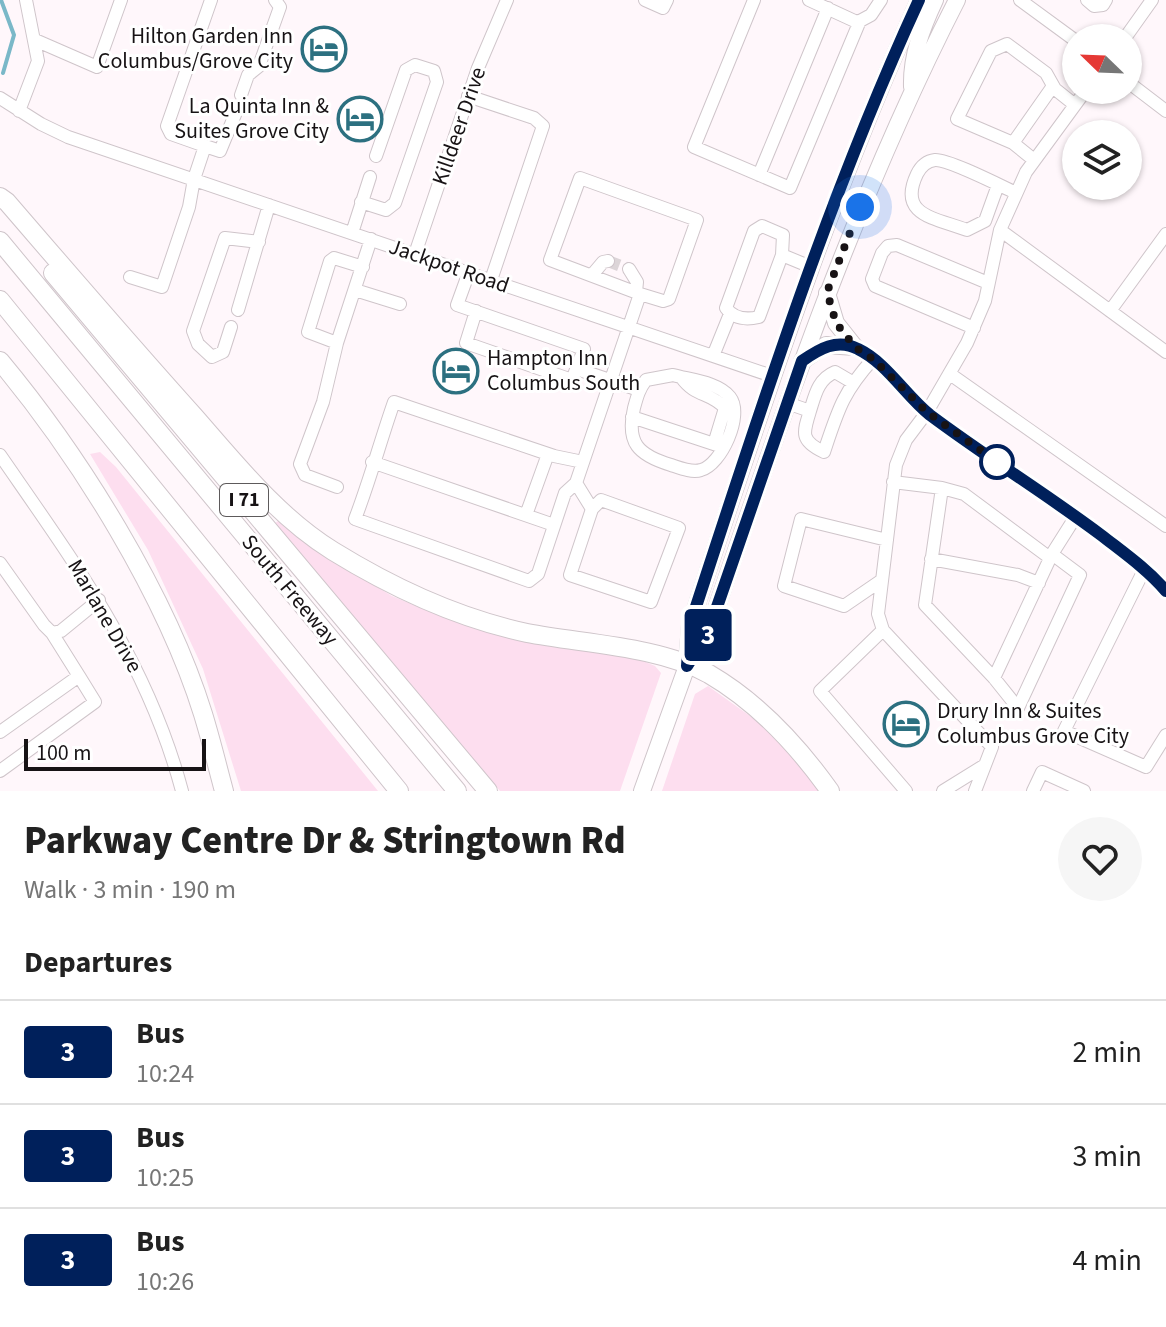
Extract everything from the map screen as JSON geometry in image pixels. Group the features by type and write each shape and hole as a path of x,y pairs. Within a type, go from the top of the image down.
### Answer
{"highway":[{"path":"0,197 248,477 292,520 330,549 415,595 465,616 525,632 649,653 707,673 775,726 807,759 830,791"},
{"name":"I 71","path":"0,209 488,791"},
{"name":"South Freeway","path":"0,241 457,791"},
{"name":"South Freeway","path":"0,300 399,791"},
{"path":"0,348 17,381"},
{"path":"0,361 70,455 117,527 159,608 203,712 224,791"}],"main road":[{"path":"687,666 690,625 772,376 875,97 919,0"},
{"path":"912,93 912,69 918,42 935,0"},
{"path":"642,791 687,666 708,633 787,403 860,207 957,0"},
{"path":"827,292 836,323 855,347"},
{"path":"802,361 826,345 855,347"},
{"path":"739,542 737,517 781,385 772,376"}],"street":[{"path":"19,111 38,61 26,0"},
{"path":"35,40 97,67 121,0"},
{"path":"211,0 167,126 171,134 220,151 248,75 259,66 280,7 275,0"},
{"name":"Killdeer Drive","path":"415,254 468,96 507,0"},
{"path":"645,0 663,8 667,0"},
{"path":"754,0 694,147 790,188 858,22 871,15 881,0"},
{"path":"809,0 858,22"},
{"path":"1020,0 1062,31"},
{"path":"1087,0 1094,6 1103,5 1106,0"},
{"path":"1135,24 1152,0"},
{"path":"759,175 828,8"},
{"path":"975,791 992,747 883,630 878,614 896,465 906,440 927,412 974,328 1000,230 1016,193 1034,160 1075,105 1053,86 1046,73 1007,44 991,51 957,119 1013,143 1034,160"},
{"path":"361,202 386,210 395,203 437,82 434,71 415,65 406,70 376,156"},
{"path":"1013,143 1053,86"},
{"path":"1142,93 1166,111"},
{"path":"468,96 534,118 543,126 491,280"},
{"name":"Jackpot Road","path":"0,98 68,137 772,376"},
{"path":"130,277 162,287 189,207 205,146"},
{"path":"998,185 985,221 967,230 916,210 910,201 911,187 920,168 927,162 939,159 998,185 1016,193"},
{"path":"352,233 370,177"},
{"path":"580,178 697,220 669,299 663,301 592,275 550,260 580,178"},
{"path":"238,310 269,205"},
{"path":"762,226 783,235 782,255 759,317 746,320 730,314 726,308 754,231 762,226"},
{"path":"1000,230 1166,352"},
{"path":"1110,311 1166,234"},
{"path":"231,327 223,352 212,357 198,344 193,331 225,238 259,242"},
{"path":"337,487 305,475 300,470 371,239"},
{"path":"974,328 875,286 872,279 882,253 888,246 897,245 988,283"},
{"path":"782,255 811,267"},
{"path":"337,343 308,332 330,261 334,258 363,267"},
{"path":"592,275 603,262 608,261"},
{"path":"583,462 548,454 394,402 355,519 529,581 538,574 565,493 576,483 583,462 610,380 628,326 638,293 637,282 629,269"},
{"path":"469,272 457,305 476,311 584,349 572,380 466,343 476,311"},
{"path":"355,290 400,304"},
{"path":"713,356 730,314"},
{"path":"855,347 873,359 927,412 1076,516 1145,568 1166,591"},
{"path":"852,382 835,372 827,375 818,389 804,429 805,439 812,446 824,452 843,398 852,382 873,359"},
{"path":"577,369 639,390"},
{"path":"950,374 1166,526"},
{"path":"657,376 681,377 721,389 734,403 735,413 730,434 719,446 719,456 703,470 691,471 639,451 632,439 632,417 639,390 646,380 657,376"},
{"path":"787,403 810,411"},
{"path":"632,417 719,446"},
{"path":"526,515 548,454"},
{"name":"Marlane Drive","path":"0,455 99,600 138,670 160,722 182,789"},
{"path":"372,462 554,525"},
{"path":"893,482 942,488 964,494 1080,575 1018,708 925,605 942,488"},
{"path":"576,483 592,509"},
{"path":"601,500 679,528 651,602 570,575 592,509 601,500"},
{"path":"994,678 1051,556 1076,516"},
{"path":"882,580 844,606 784,586 801,519 887,540"},
{"path":"931,559 1018,575 1039,583"},
{"path":"0,563 52,633 95,702 0,771"},
{"path":"1145,568 1064,731 1146,767 1166,735"},
{"path":"52,633 61,631 99,600"},
{"path":"883,630 820,691 906,791"},
{"path":"0,732 79,676"},
{"path":"943,791 985,765"},
{"path":"1033,791 1042,772 1084,791"},
{"path":"168,791 182,789"}],"shaded area":[{"path":"100,452 116,467 378,791 241,791 203,669 148,550 90,454"},
{"path":"280,520 329,558 392,596 438,615 641,660 655,666 661,673 620,791 500,791 326,587 275,523"},
{"path":"708,686 774,733 824,791 662,791 695,694"}],"waterway":[{"path":"1,0 14,35 3,73"}],"tunnel":[{"path":"608,261 629,269"}],"bus line":[{"name":"3","path":"919,0 844,177 772,376 690,625 687,666 708,633 802,361 826,345 855,347 873,359 927,412 1076,516 1145,568 1166,591"}],"place":[{"name":"Hilton Garden Inn Columbus/Grove City","path":"324,49"},
{"name":"La Quinta Inn & Suites Grove City","path":"360,119"},
{"name":"Hampton Inn Columbus South","path":"456,371"},
{"name":"Drury Inn & Suites Columbus Grove City","path":"906,724"}],"route":[{"path":"860,207 827,292 836,323 855,347 873,359 927,412 997,462"}]}
